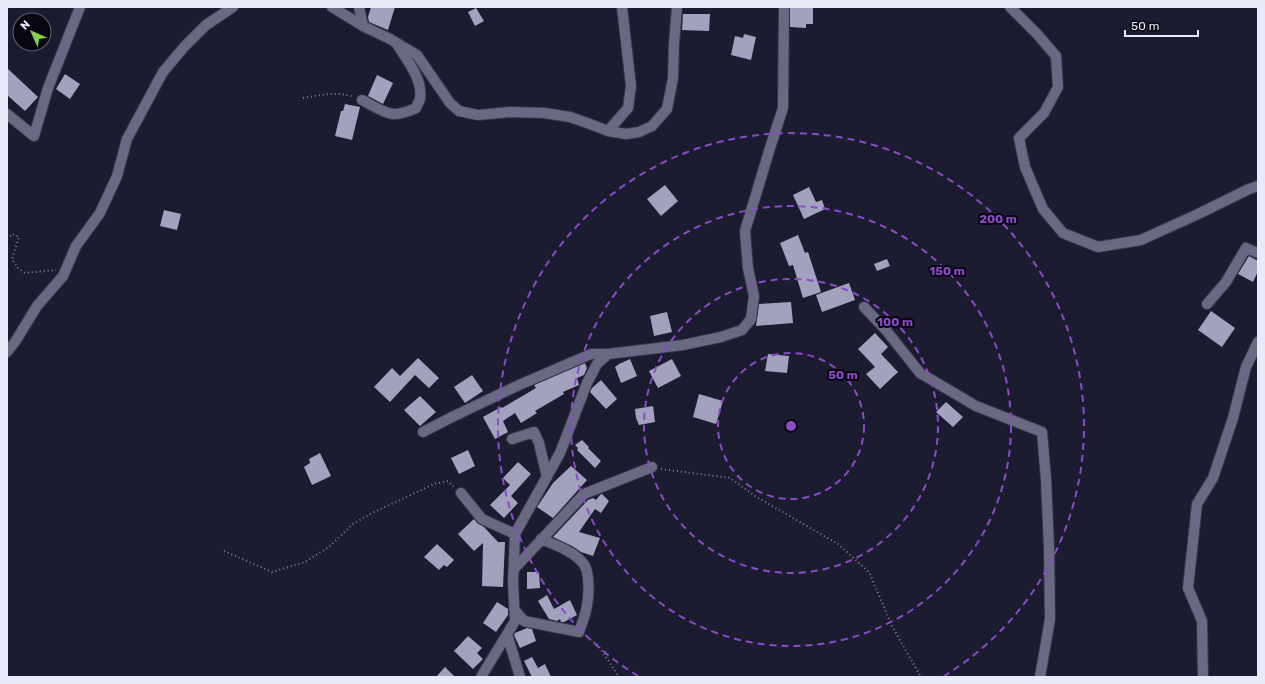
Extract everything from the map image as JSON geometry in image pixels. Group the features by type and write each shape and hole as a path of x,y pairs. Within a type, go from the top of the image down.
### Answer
{"street":[{"path":"7,114 34,136 48,88 80,7"},
{"path":"7,352 15,342 37,306 63,276 76,246 100,214 117,176 128,139 163,72 206,25 233,7"},
{"path":"332,7 363,26 396,42 417,55 450,103 460,111 478,115 511,112 544,113 570,117 608,131 626,134 639,132 652,126 667,109 673,78 677,7"},
{"path":"359,7 363,26"},
{"path":"608,131 628,108 631,86 622,7"},
{"path":"423,432 519,385 591,354 608,354 683,345 722,337 742,330 751,319 754,296 748,268 745,231 783,108 784,7"},
{"path":"1010,7 1038,35 1056,56 1058,87 1044,113 1019,138 1025,167 1043,209 1063,234 1098,247 1141,240 1258,186"},
{"path":"362,100 389,114 406,113 416,108 420,98 418,81 396,42"},
{"path":"1207,304 1226,282 1246,248 1258,253"},
{"path":"864,307 885,329 920,373 976,406 1042,432 1050,548 1050,619 1040,677"},
{"path":"1203,677 1202,621 1188,588 1196,504 1213,478 1233,418 1246,367 1258,342"},
{"path":"481,677 514,621 515,534 560,453 587,383 597,364 608,354"},
{"path":"512,439 534,432 539,443 547,477"},
{"path":"514,569 584,494 652,467"},
{"path":"461,493 482,519 515,534"},
{"path":"514,609 524,621 579,632 587,605 588,573 584,564 576,556 541,539"},
{"path":"507,634 520,677"}],"path":[{"path":"303,98 326,94 345,94 362,100"},
{"path":"7,239 12,234 19,236 12,259 18,268 25,273 66,268"},
{"path":"652,467 730,478 755,496 838,544 869,572 892,626 921,677"},
{"path":"224,551 272,572 305,562 329,547 354,524 396,501 434,484 448,481 461,493"},
{"path":"579,632 598,644 618,677"}],"building":[{"path":"371,7 395,7 388,30 369,22 368,17"},
{"path":"790,7 813,7 813,24 806,24 806,28 790,27"},
{"path":"476,8 484,21 475,26 468,12"},
{"path":"683,14 710,14 709,31 682,30"},
{"path":"744,34 756,37 751,60 731,55 735,36 743,38"},
{"path":"7,68 38,97 25,111 7,95"},
{"path":"65,74 80,84 70,99 56,89"},
{"path":"377,75 393,83 383,104 368,96"},
{"path":"345,104 360,107 352,140 335,136 341,111 343,111"},
{"path":"665,185 678,201 661,216 647,199"},
{"path":"809,187 816,202 822,200 825,209 804,219 793,195"},
{"path":"164,210 181,214 177,230 160,226"},
{"path":"798,235 805,253 808,252 821,292 803,298 793,265 789,266 780,243"},
{"path":"1249,256 1258,261 1258,271 1253,282 1238,274"},
{"path":"887,259 890,266 877,271 874,264"},
{"path":"849,283 855,300 822,312 816,295"},
{"path":"791,302 793,323 756,326 759,304"},
{"path":"1211,311 1235,328 1222,347 1198,330"},
{"path":"667,312 672,332 654,336 650,316"},
{"path":"875,333 888,347 881,354 898,372 880,389 866,374 875,367 858,349"},
{"path":"768,354 789,356 787,373 765,371"},
{"path":"418,358 439,378 429,388 415,375 390,402 374,387 392,368 400,376"},
{"path":"630,359 637,376 621,383 615,367"},
{"path":"672,359 681,376 658,388 649,371"},
{"path":"585,363 587,368 584,375 577,378 579,385 563,392 564,394 535,411 537,413 521,423 515,413 503,421 508,432 495,439 483,417 501,407 502,408 536,388 534,385"},
{"path":"472,375 483,391 465,403 454,387"},
{"path":"601,380 617,399 606,409 590,392 592,388"},
{"path":"699,394 723,401 716,424 693,417"},
{"path":"420,396 436,412 420,426 404,410"},
{"path":"946,402 963,417 953,427 936,412"},
{"path":"653,406 655,422 639,425 636,418 635,409"},
{"path":"582,440 601,461 595,468 577,450 578,448 575,445"},
{"path":"468,450 475,466 459,474 451,458"},
{"path":"320,453 331,476 312,485 304,467 310,463 309,459"},
{"path":"518,462 531,474 511,496 518,503 504,518 490,505 510,485 503,478"},
{"path":"571,466 587,480 553,518 537,507 553,483"},
{"path":"602,494 609,501 601,513 595,509 579,532 600,538 593,556 581,552 553,537 588,500 593,498 596,500"},
{"path":"474,519 498,542 505,542 503,587 482,586 483,543 474,551 458,534"},
{"path":"437,544 454,560 447,567 444,565 439,570 424,557"},
{"path":"527,572 539,572 540,588 527,589"},
{"path":"547,595 554,609 570,600 577,615 564,622 561,622 560,619 557,621 549,619 538,601"},
{"path":"497,602 508,609 508,615 496,632 483,623"},
{"path":"527,628 532,629 536,641 520,648 514,635 515,633"},
{"path":"468,636 482,648 477,653 483,659 473,669 454,651"},
{"path":"532,657 538,668 545,664 551,677 532,677 524,661"},
{"path":"445,667 455,677 436,677"}]}
